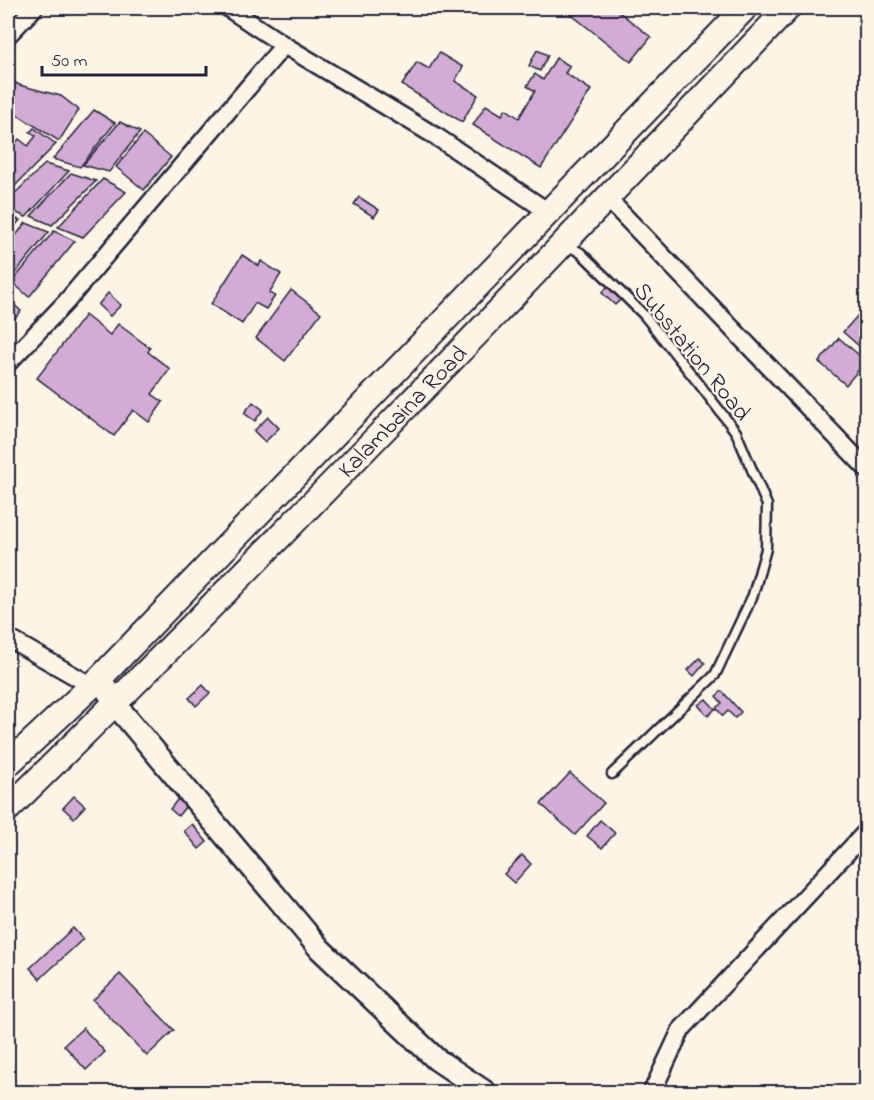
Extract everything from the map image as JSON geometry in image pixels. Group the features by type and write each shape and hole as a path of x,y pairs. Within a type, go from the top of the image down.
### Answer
{"main road":[{"name":"Kalambaina Road","path":"8,764 96,682 547,211 745,8"},
{"name":"Kalambaina Road","path":"8,809 115,704 607,198 788,8"}],"street":[{"path":"8,35 34,8"},
{"path":"228,8 284,45 437,137 547,211"},
{"path":"8,363 66,302 284,45"},
{"path":"607,198 867,468"},
{"path":"8,638 96,682 320,949 435,1059 485,1092"},
{"path":"652,1092 681,1030 867,832"}],"lane":[{"name":"Substation Road","path":"563,243 581,253 644,315 700,385 736,432 766,505 766,549 753,595 716,675 612,774"}],"building":[{"path":"563,8 614,8 651,37 631,62"},
{"path":"537,50 548,55 540,71 529,66"},
{"path":"439,53 463,67 455,81 478,95 462,122 402,85 417,62 429,69"},
{"path":"556,58 570,66 565,73 591,90 541,168 473,125 486,105 502,115 506,109 519,118 535,91 527,86 535,74 543,80"},
{"path":"8,78 19,85 61,96 79,110 59,141 8,109"},
{"path":"94,110 115,123 80,167 53,159"},
{"path":"120,122 140,132 109,172 83,165"},
{"path":"34,128 56,144 13,188 8,185 8,152 19,139 28,146 36,136 30,132"},
{"path":"143,134 171,157 144,190 116,167"},
{"path":"45,164 69,171 26,217 8,209 8,200"},
{"path":"71,173 96,181 52,225 31,216"},
{"path":"103,179 126,192 83,237 58,227"},
{"path":"359,197 379,210 374,217 354,204"},
{"path":"8,216 20,220 8,234"},
{"path":"26,223 49,232 8,282 8,245"},
{"path":"54,231 75,241 29,297 12,282"},
{"path":"242,255 259,266 261,261 281,274 269,293 275,296 266,309 255,303 242,324 211,304"},
{"path":"608,286 622,298 615,305 602,293"},
{"path":"291,290 321,313 285,361 256,338"},
{"path":"108,293 121,305 110,316 98,305"},
{"path":"8,299 21,311 8,327"},
{"path":"860,313 866,319 866,352 843,332"},
{"path":"85,315 110,335 118,324 150,348 148,352 170,369 152,394 163,402 149,422 133,410 114,436 37,378"},
{"path":"839,338 866,361 846,385 819,362"},
{"path":"253,402 263,410 255,421 244,413"},
{"path":"268,417 279,428 265,442 254,431"},
{"path":"700,658 705,663 694,676 688,670"},
{"path":"203,685 210,693 196,706 189,698"},
{"path":"722,691 741,712 735,718 728,711 723,716 716,708 722,703 716,696"},
{"path":"706,699 715,709 708,716 698,705"},
{"path":"570,773 604,803 575,835 541,804"},
{"path":"74,796 85,806 74,818 63,808"},
{"path":"178,799 186,806 178,816 170,809"},
{"path":"600,820 615,833 602,848 587,836"},
{"path":"192,824 207,842 199,849 184,831"},
{"path":"522,855 531,864 514,883 504,874"},
{"path":"73,928 83,939 40,979 30,968"},
{"path":"120,974 174,1030 147,1056 93,1000"},
{"path":"83,1028 105,1052 86,1070 64,1045"}]}
